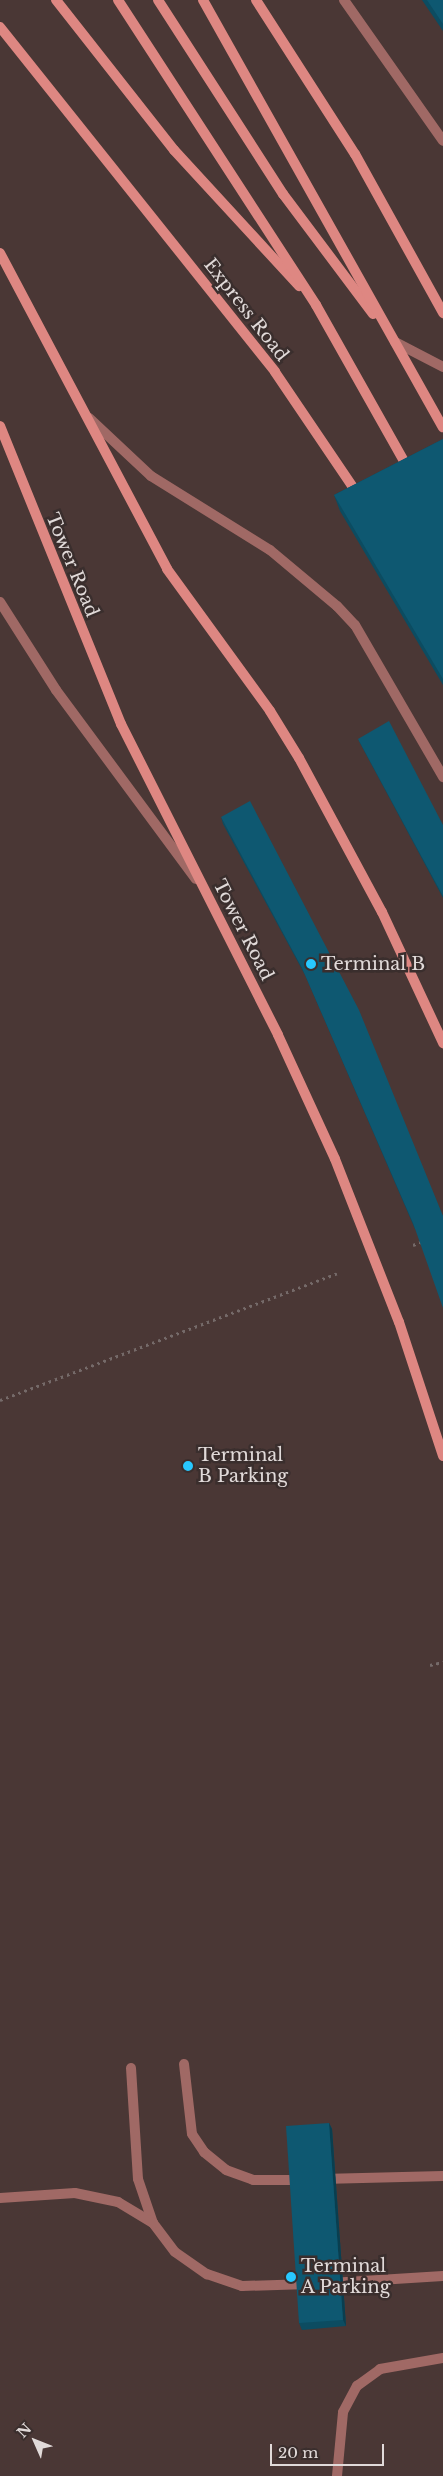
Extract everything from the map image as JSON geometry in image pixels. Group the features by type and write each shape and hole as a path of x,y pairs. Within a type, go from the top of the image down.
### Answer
{"street":[{"path":"56,0 174,150 316,305"},
{"path":"118,0 316,305 415,481"},
{"path":"158,0 283,194 393,340"},
{"path":"203,0 258,92 393,340 443,427"},
{"path":"256,0 302,68 378,193 443,313"},
{"name":"Express Road","path":"0,27 275,372 365,505"},
{"path":"0,253 80,408 167,569 270,711 304,767 382,912 443,1042"},
{"name":"Tower Road","path":"0,426 121,724 204,890 342,1178 399,1322 443,1456"}],"lane":[{"path":"344,0 443,141"},
{"path":"393,340 443,367"},
{"path":"80,408 151,476 270,550 337,606 356,626 443,777"},
{"path":"0,602 56,690 204,890"},
{"path":"184,2064 192,2134 204,2152 226,2170 253,2180 443,2176"},
{"path":"132,2068 138,2179 153,2223 175,2252 207,2274 242,2286 443,2276"},
{"path":"0,2198 74,2193 118,2202 153,2223"},
{"path":"337,2476 343,2412 357,2386 380,2368 443,2358"}],"path":[{"path":"413,1245 430,1238"},
{"path":"0,1400 337,1274"},
{"path":"430,1665 443,1662"}],"shaded area":[{"path":"0,0 443,0 443,2476 0,2476"}],"building":[{"path":"427,0 443,0 443,24"},
{"path":"443,439 443,679 334,495"},
{"path":"389,721 443,825 443,896 358,739"},
{"path":"250,801 359,1010 443,1216 443,1308 413,1223 302,968 221,817"},
{"path":"329,2123 343,2320 299,2323 286,2126"}],"place":[{"name":"Terminal B","path":"311,964"},
{"name":"Terminal B Parking","path":"188,1466"},
{"name":"Terminal A Parking","path":"291,2277"}]}
